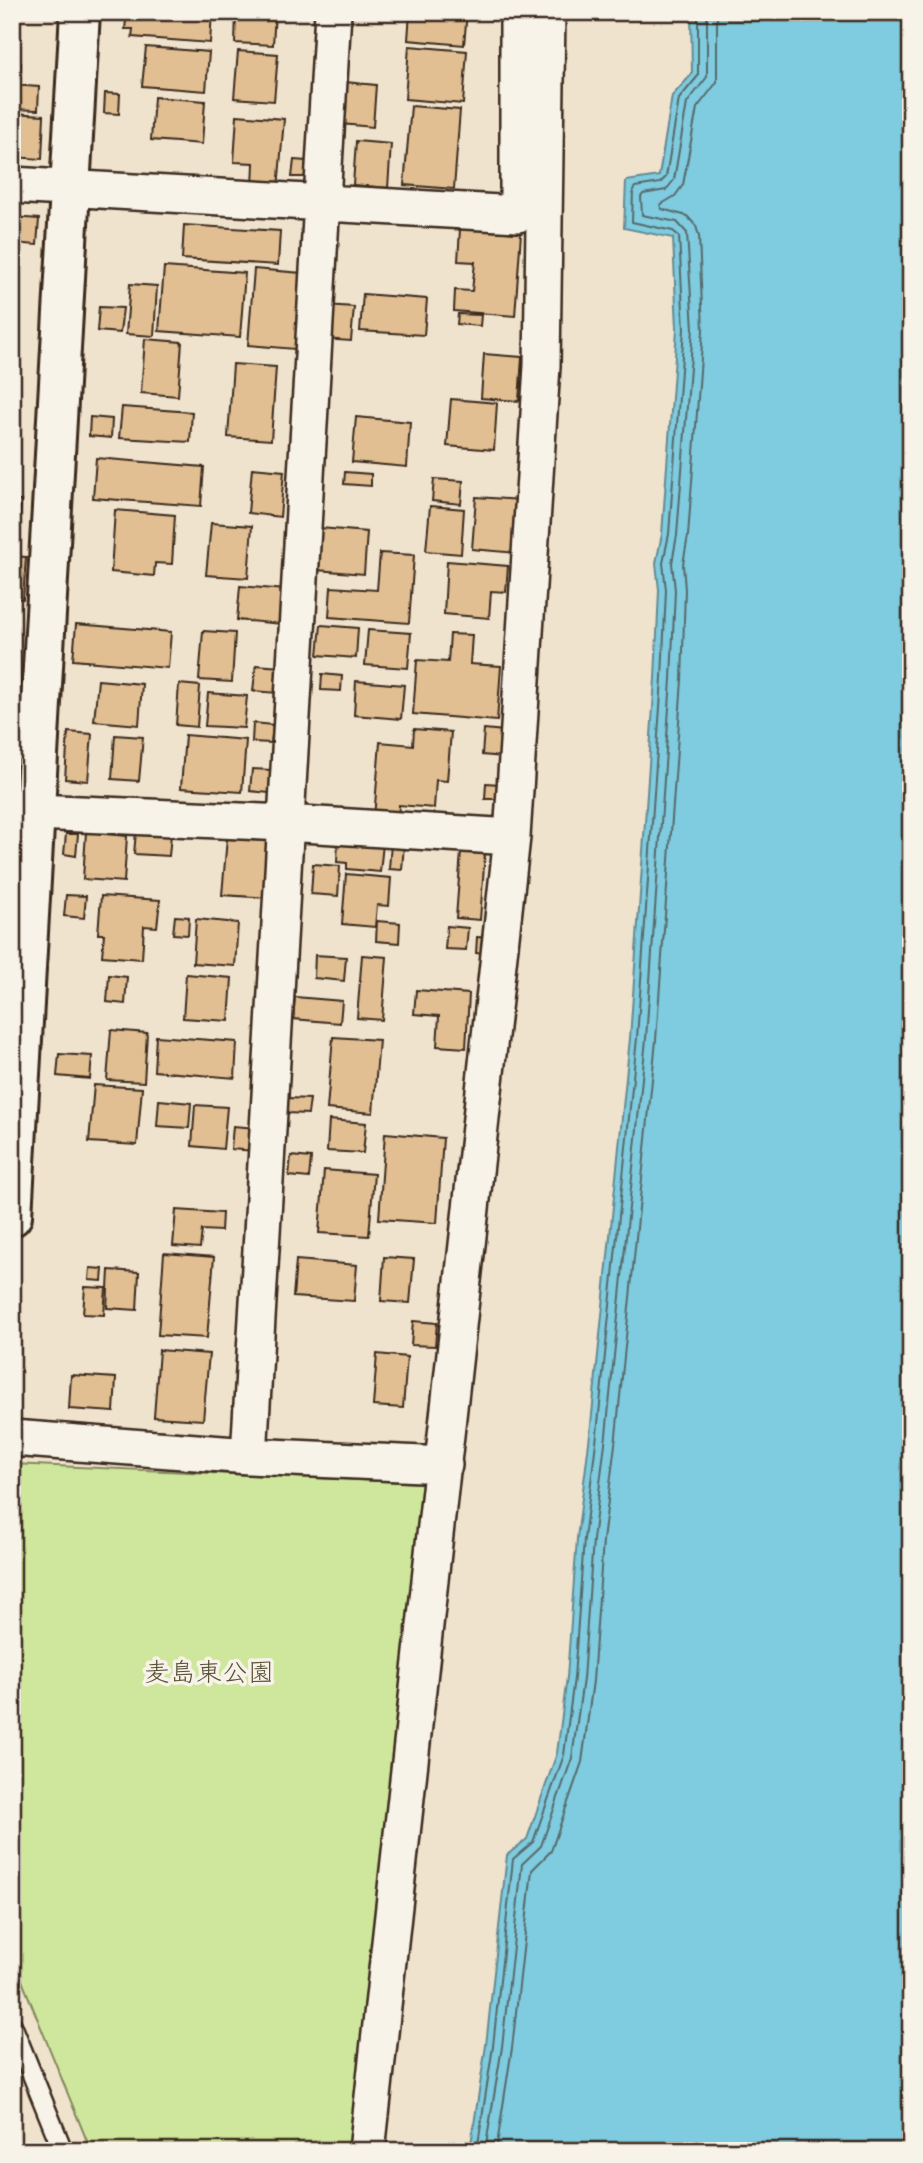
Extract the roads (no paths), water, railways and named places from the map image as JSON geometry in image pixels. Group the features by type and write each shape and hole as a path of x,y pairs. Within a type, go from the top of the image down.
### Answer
{"street":[{"path":"12,1216 24,812 80,12"},
{"path":"249,1456 333,12"},
{"path":"12,186 518,214 518,12"},
{"path":"367,2151 512,837 542,366 547,12"},
{"path":"24,812 286,823 512,837"},
{"path":"12,1438 249,1456 444,1465"}],"lane":[{"path":"12,2025 63,2151"}],"water":[{"path":"691,12 911,12 911,2151 470,2151 486,2045 507,1855 527,1839 557,1753 567,1677 577,1538 630,1038 655,678 659,590 656,563 662,534 677,329 673,238 624,228 626,181 659,176 672,96 692,74"}],"park label":[{"name":"麦島東公園","path":"209,1672"}]}
